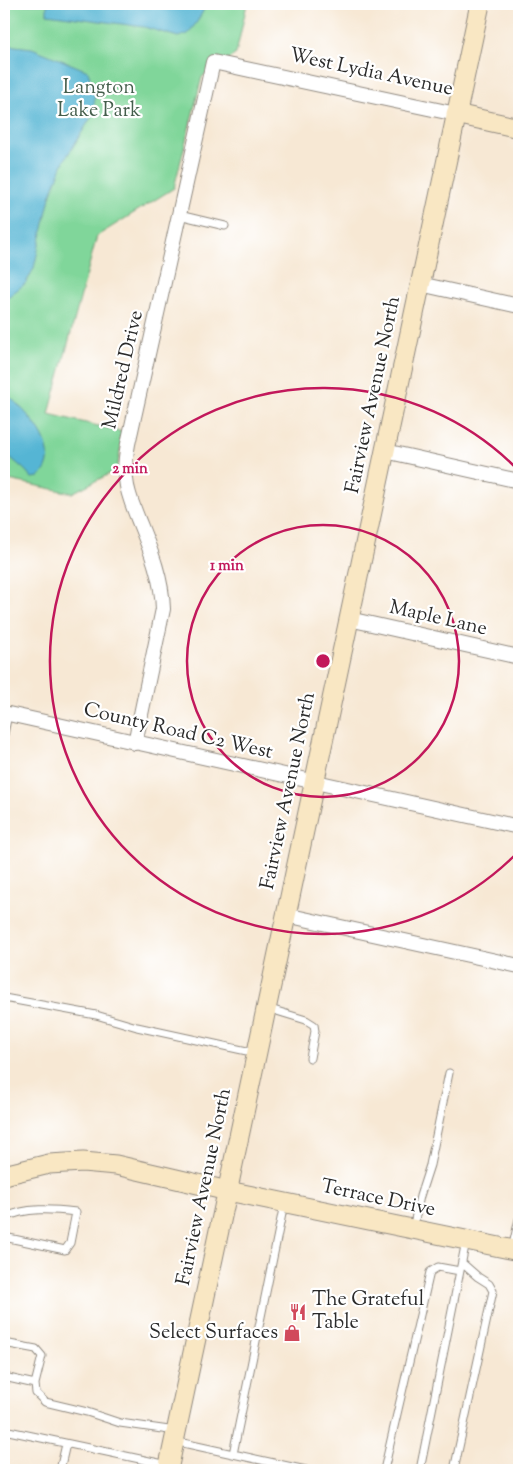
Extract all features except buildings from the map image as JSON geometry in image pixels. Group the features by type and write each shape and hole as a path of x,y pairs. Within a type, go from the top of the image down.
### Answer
{"street":[{"name":"Fairview Avenue North","path":"168,1468 480,4"},
{"name":"West Lydia Avenue","path":"213,62 519,128"},
{"name":"Mildred Drive","path":"135,743 162,608 162,590 152,555 129,495 125,478 125,461 213,62"},
{"path":"420,284 519,306"},
{"path":"385,452 519,481"},
{"name":"Maple Lane","path":"349,619 519,657"},
{"name":"County Road C2 West","path":"6,713 519,828"},
{"path":"286,915 519,966"},
{"name":"Terrace Drive","path":"4,1175 49,1164 82,1162 116,1166 516,1250"}],"lane":[{"path":"179,215 225,226"},
{"path":"4,734 6,713"},
{"path":"4,998 96,1015 137,1027 257,1054"},
{"path":"266,1008 306,1020 314,1025 315,1032 310,1058"},
{"path":"413,1229 420,1196 430,1165 449,1073"},
{"path":"233,1454 285,1203"},
{"path":"4,1218 11,1214 47,1208 76,1212 70,1243 64,1250 4,1237"},
{"path":"516,1250 519,1219"},
{"path":"420,1470 466,1240"},
{"path":"454,1470 493,1291 489,1284 462,1263"},
{"path":"384,1470 430,1272 438,1267 460,1271"},
{"path":"4,1343 36,1349 42,1356 35,1384 36,1393 45,1402 175,1436 233,1454 306,1470"},
{"path":"4,1377 35,1384"},
{"path":"4,1430 168,1468"},
{"path":"60,1470 66,1444"}],"green space":[{"name":"Langton Lake Park","path":"4,4 247,4 236,54 202,77 174,188 97,236 49,414 123,432 117,470 72,493 4,479"}],"water":[{"path":"47,4 207,4 188,34 178,37 144,27 47,14"},
{"path":"4,46 32,48 88,71 95,98 92,116 64,161 50,197 34,268 26,283 4,300"},
{"path":"4,392 28,416 43,436 48,458 45,469 39,477 32,478 4,452"}],"place":[{"name":"The Grateful Table","path":"298,1312"},
{"name":"Select Surfaces","path":"292,1333"}]}
